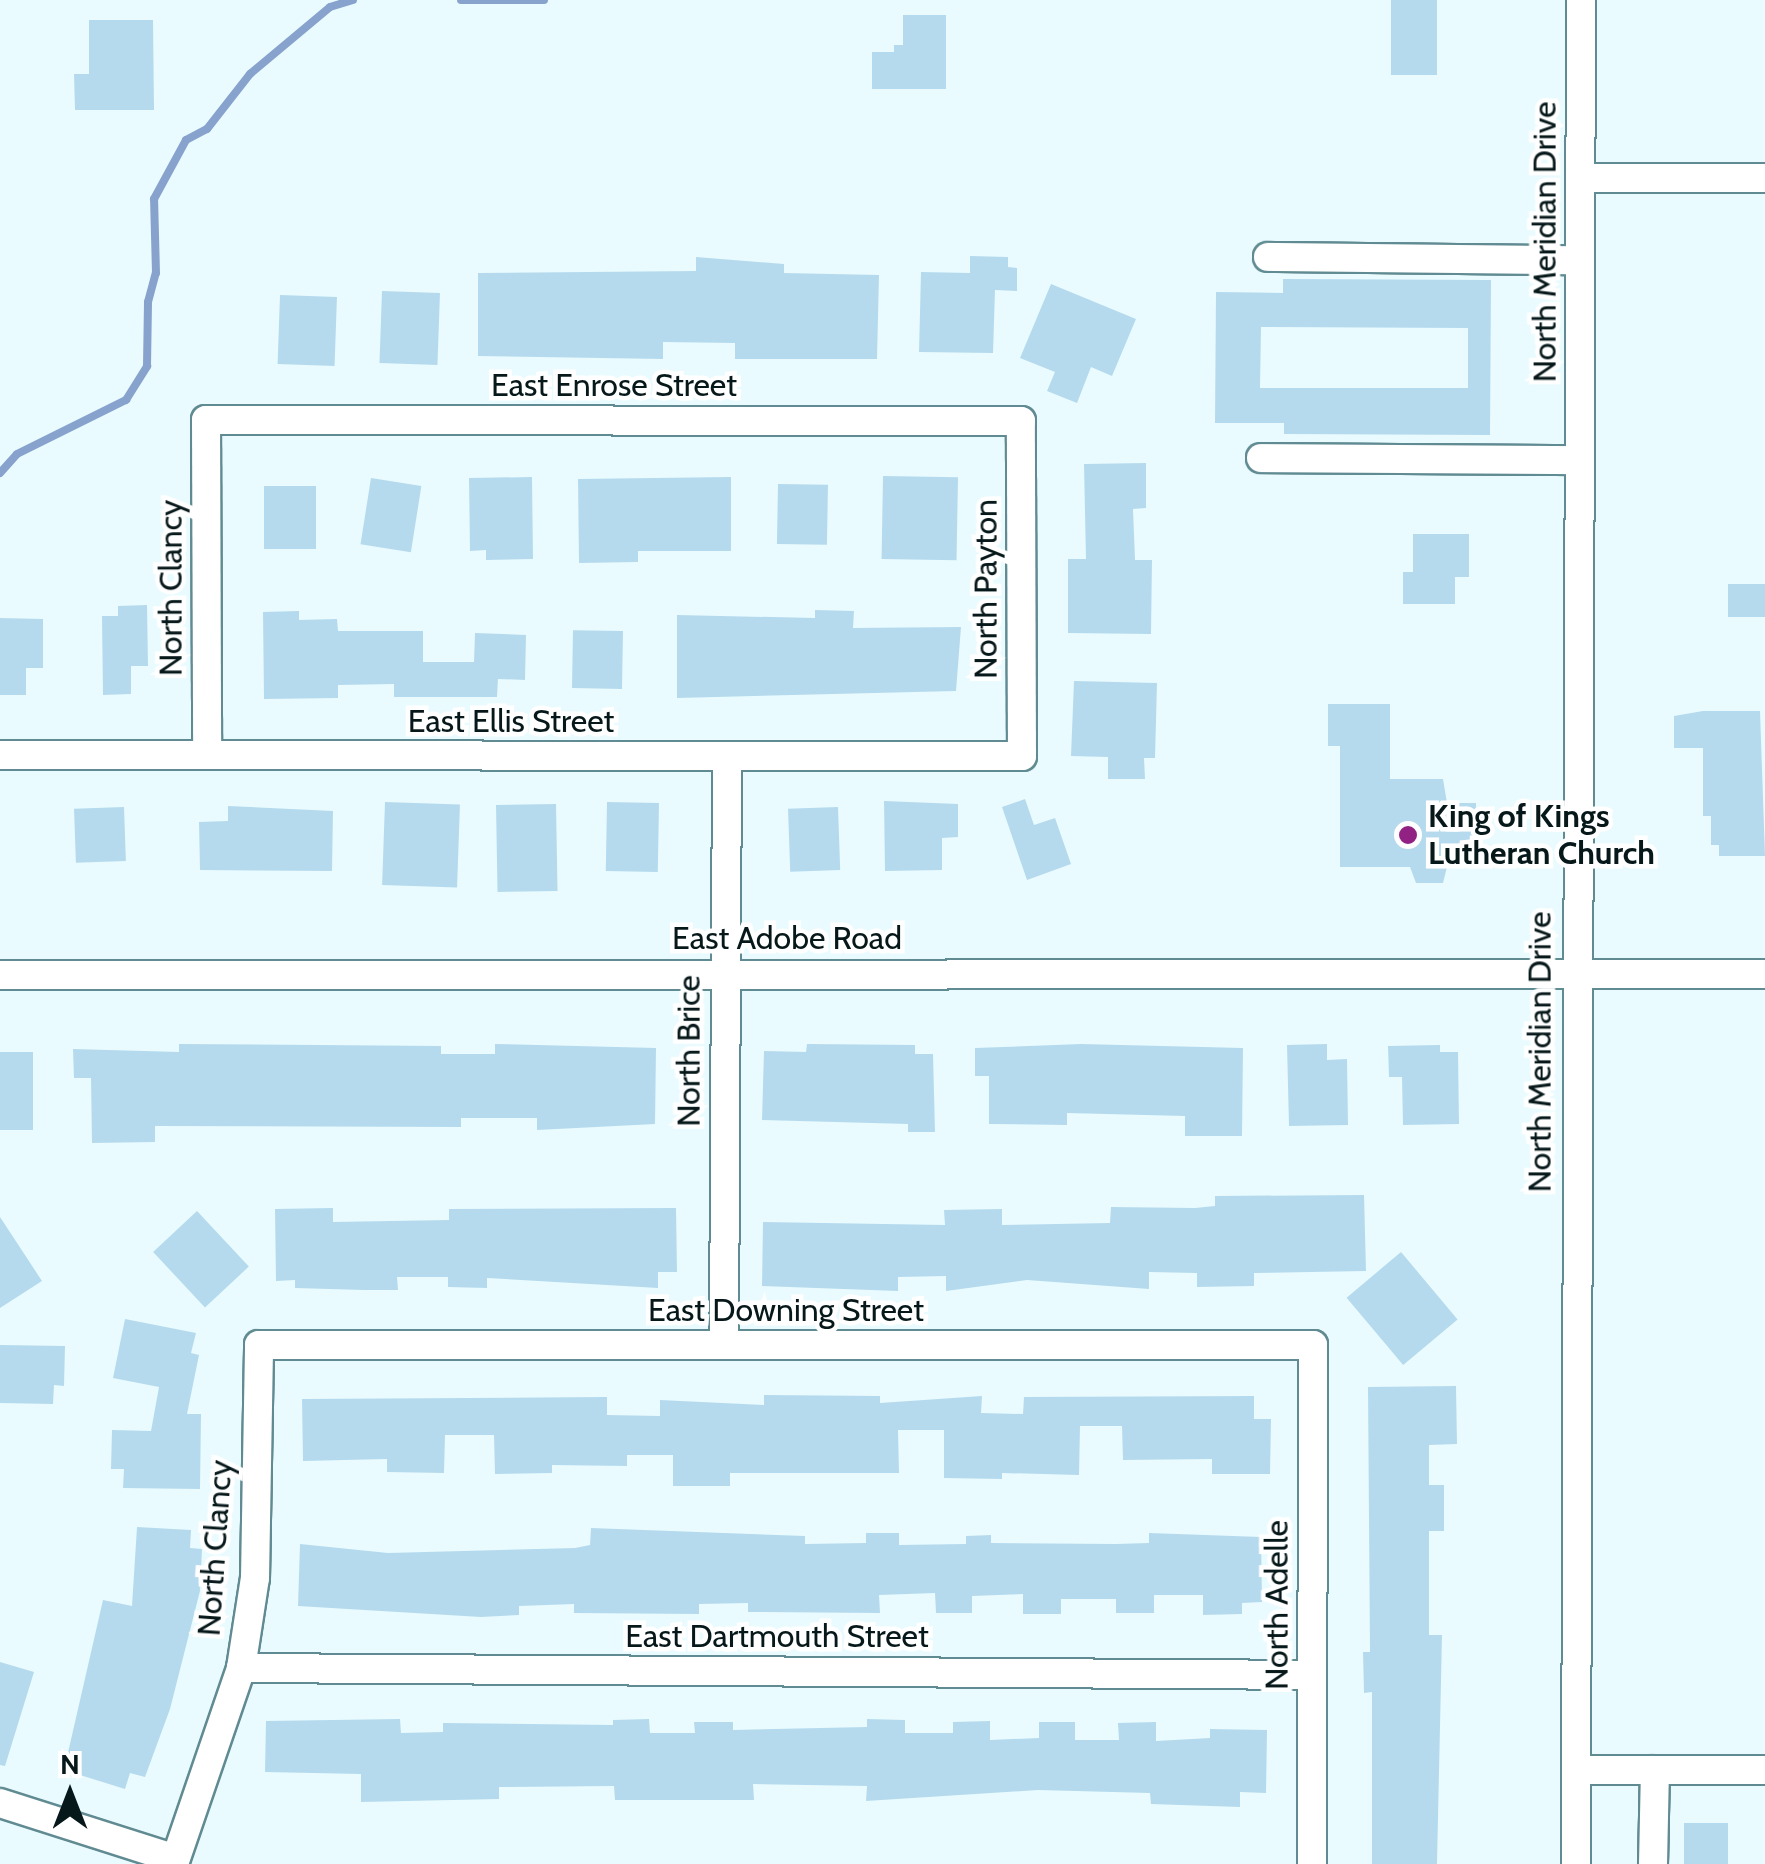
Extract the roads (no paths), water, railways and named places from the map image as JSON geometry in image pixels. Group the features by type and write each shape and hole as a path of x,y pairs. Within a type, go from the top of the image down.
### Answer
{"street":[{"name":"North Meridian Drive","path":"1576,1864 1575,975 1581,0"},
{"path":"1580,178 1765,178"},
{"path":"1268,257 1580,260"},
{"name":"East Enrose Street","path":"206,420 1021,421"},
{"name":"North Clancy","path":"206,420 206,756"},
{"name":"North Payton","path":"1021,421 1022,756"},
{"path":"1261,458 1578,460"},
{"name":"East Ellis Street","path":"0,755 1022,756"},
{"name":"North Brice","path":"724,1346 727,756"},
{"name":"East Adobe Road","path":"0,975 1765,974"},
{"name":"North Clancy","path":"175,1862 241,1668 255,1578 259,1346"},
{"name":"East Downing Street","path":"259,1346 1312,1346"},
{"name":"North Adelle","path":"1312,1346 1312,1864"},
{"name":"East Dartmouth Street","path":"241,1668 1312,1674"},
{"path":"1576,1770 1765,1770"},
{"path":"1653,1864 1656,1770"},
{"path":"0,1802 175,1862"}],"waterway":[{"path":"0,473 17,454 126,400 147,366 148,302 156,273 154,199 186,140 207,129 250,74 330,7 353,0"},
{"path":"461,0 544,0"}],"place":[{"name":"King of Kings Lutheran Church","path":"1408,835"}]}
